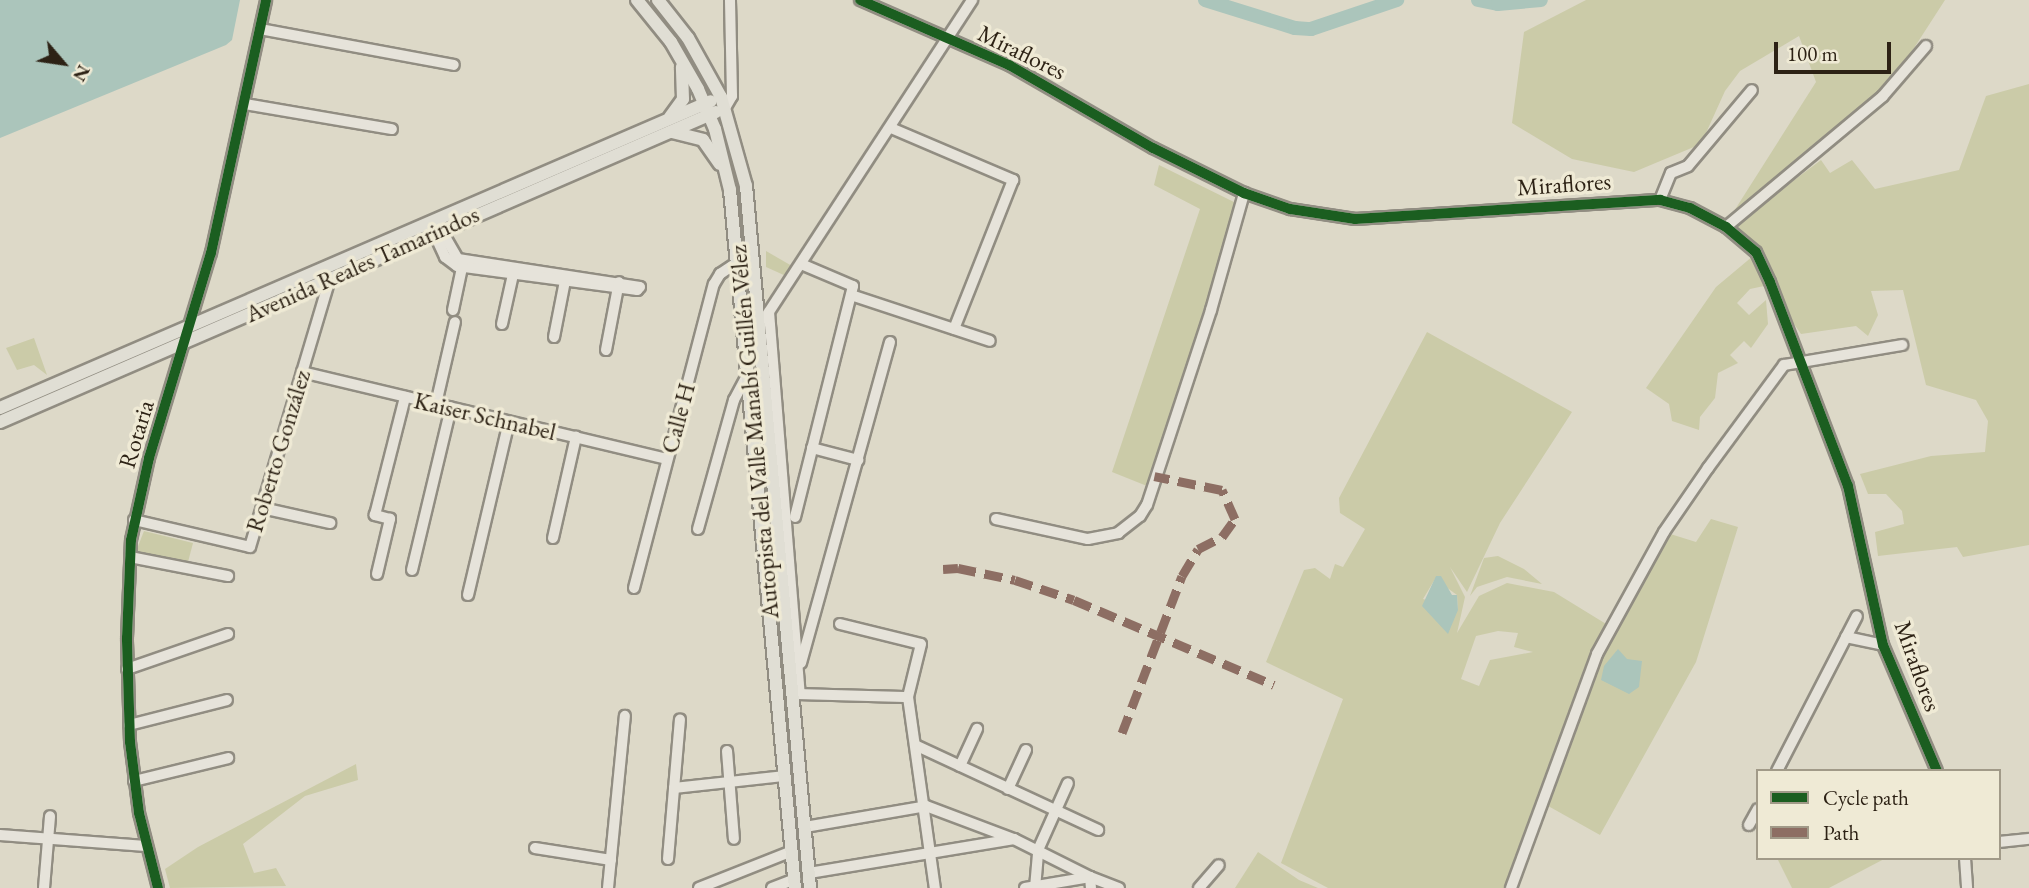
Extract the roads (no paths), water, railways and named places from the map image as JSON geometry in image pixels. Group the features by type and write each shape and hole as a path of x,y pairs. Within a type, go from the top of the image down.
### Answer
{"main road":[{"name":"Autopista del Valle Manabí Guillén Vélez","path":"637,0 676,50 707,109 730,190 750,372 795,884"},
{"name":"Autopista del Valle Manabí Guillén Vélez","path":"658,0 688,38 723,102 746,186 781,498 810,888"},
{"path":"676,50 685,92 676,112 664,127 690,134 707,144 730,190"},
{"name":"Avenida Reales Tamarindos","path":"0,408 192,324 723,102"},
{"name":"Avenida Reales Tamarindos","path":"0,422 329,282 664,127"}],"street":[{"name":"Rotaria","path":"159,888 146,846 134,781 129,725 127,669 130,557 134,520 192,324 245,104 266,0"},
{"path":"723,102 732,96 730,0"},
{"name":"Miraflores","path":"860,0 1009,65 1153,148 1244,193 1290,209 1343,219 1660,200 1690,208 1726,228 1756,252 1848,486 1883,645 1936,769"},
{"path":"761,324 972,0"},
{"path":"260,29 454,65"},
{"path":"1726,228 1883,96 1926,46"},
{"path":"1660,200 1671,173 1688,166 1752,90"},
{"path":"245,104 392,130"},
{"path":"891,128 1013,180 954,329"},
{"path":"996,519 1088,539 1118,533 1140,516 1147,505 1211,310 1244,193"},
{"path":"437,230 447,260 619,284 606,350"},
{"name":"Calle H","path":"634,587 714,284 719,274 739,261"},
{"path":"453,310 463,263"},
{"path":"795,517 853,286 801,264"},
{"path":"502,324 514,270"},
{"path":"554,337 566,277"},
{"name":"Roberto González","path":"134,520 250,547 329,282"},
{"path":"852,295 990,341"},
{"path":"769,312 781,498 799,670"},
{"path":"436,404 455,322"},
{"path":"890,342 795,691 908,697"},
{"path":"1511,888 1597,654 1671,521 1784,365 1798,359 1902,345"},
{"name":"Kaiser Schnabel","path":"302,372 667,459"},
{"path":"698,529 734,400 750,372"},
{"path":"377,574 390,519 375,515 405,397"},
{"path":"734,400 752,399"},
{"path":"412,570 451,408"},
{"path":"468,595 509,422"},
{"path":"553,538 576,437"},
{"path":"811,448 858,460"},
{"path":"781,498 800,494"},
{"path":"262,508 330,523"},
{"path":"130,557 228,576"},
{"path":"1778,769 1857,616"},
{"path":"840,624 921,644 908,697 926,806 935,888"},
{"path":"127,669 228,634"},
{"path":"1846,637 1883,645"},
{"path":"129,725 227,700"},
{"path":"608,888 625,716"},
{"path":"668,859 680,720"},
{"path":"960,766 977,729"},
{"path":"915,745 1098,830"},
{"path":"1007,789 1026,750"},
{"path":"727,751 734,839"},
{"path":"134,781 228,758"},
{"path":"674,788 785,776"},
{"path":"1068,783 1038,850 1032,887 1091,883 1119,888"},
{"path":"805,827 926,806 1038,850 1091,883"},
{"path":"1749,825 1756,813"},
{"path":"44,888 50,817"},
{"path":"0,835 146,846"},
{"path":"809,873 1014,839"},
{"path":"2001,842 2029,839"},
{"path":"535,848 611,860"},
{"path":"699,888 792,851"},
{"path":"1965,860 1967,888"},
{"path":"1199,888 1219,865"},
{"path":"772,888 795,884"}],"waterway":[{"path":"1205,0 1295,28 1311,29 1397,0"},
{"path":"1478,0 1498,4 1541,0"}]}
